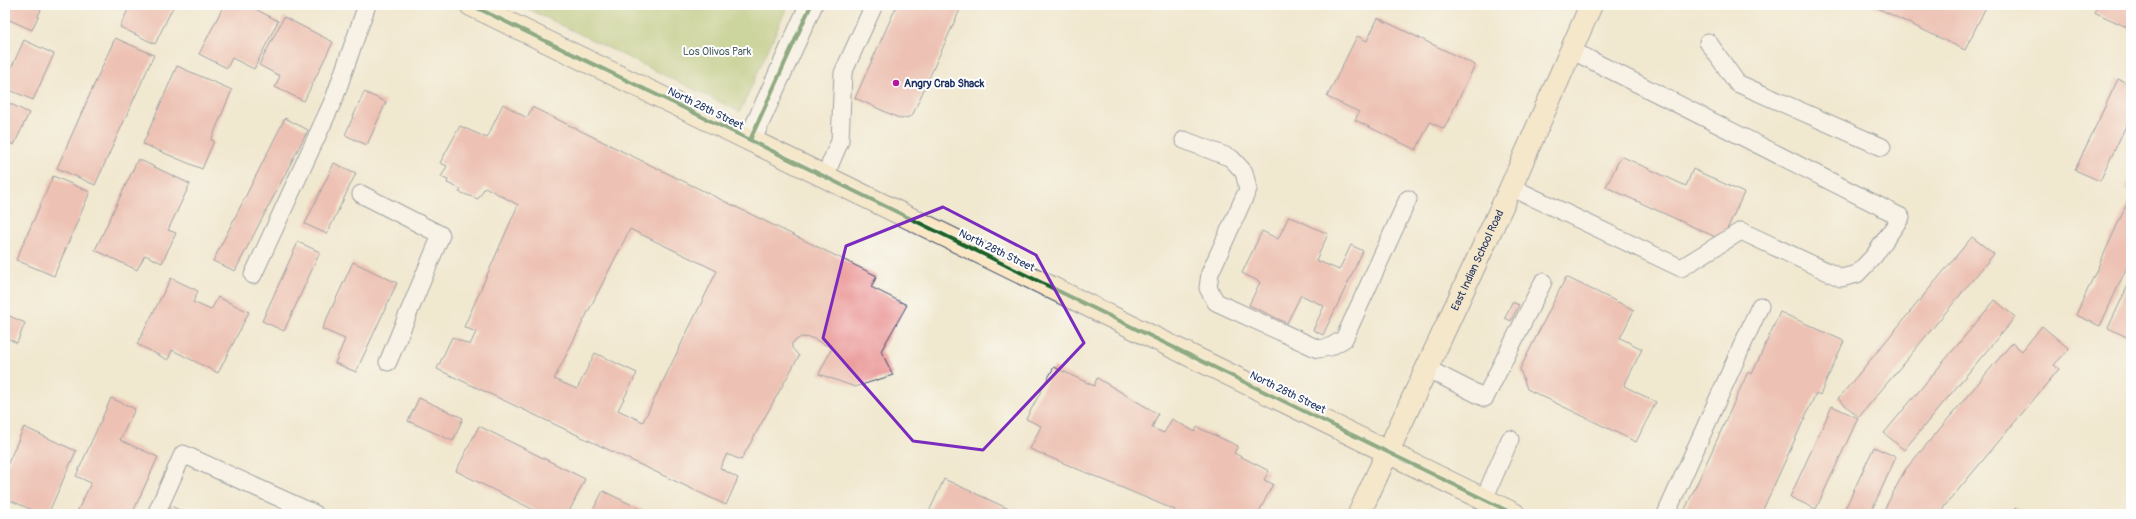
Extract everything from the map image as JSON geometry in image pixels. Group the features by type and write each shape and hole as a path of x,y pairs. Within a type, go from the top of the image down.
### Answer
{"street":[{"name":"North 28th Street","path":"471,5 1389,451 1514,514"},
{"path":"750,140 811,5"},
{"name":"East Indian School Road","path":"1359,514 1511,187 1591,5"}],"lane":[{"path":"825,176 840,142 844,73 874,5"},
{"path":"253,275 334,99 364,6"},
{"path":"1708,42 1737,83 1882,148"},
{"path":"1511,187 1681,268 1741,230 1841,278 1857,274 1874,256 1901,217 1571,50"},
{"path":"1184,140 1231,158 1244,172 1248,189 1210,273 1208,288 1216,302 1318,349 1330,347 1344,339 1408,199"},
{"path":"361,194 441,235 388,362"},
{"path":"1426,368 1485,398 1543,282"},
{"path":"1666,514 1760,306"},
{"path":"1484,499 1510,439"},
{"path":"156,514 183,454 315,514"}],"highlighted area":[{"path":"943,207 1036,255 1084,343 983,450 913,441 823,338 846,246"}],"green space":[{"name":"Los Olivos Park","path":"520,5 788,5 740,112"}],"building":[{"path":"5,5 43,5 32,30 5,18"},
{"path":"130,5 174,5 155,44 120,27"},
{"path":"224,5 248,5 278,21 254,69 232,58 227,68 199,54"},
{"path":"897,5 962,5 912,116 901,119 855,98"},
{"path":"1871,5 1987,5 1965,50"},
{"path":"2098,5 2131,5 2131,29 2094,12"},
{"path":"284,17 333,42 304,101 275,87 280,76 259,65"},
{"path":"1378,18 1475,65 1444,129 1430,122 1416,150 1355,120 1359,112 1327,97 1357,36 1367,41"},
{"path":"115,38 154,55 95,185 57,168"},
{"path":"24,40 54,54 33,100 5,88 5,82"},
{"path":"177,66 232,90 211,140 214,141 202,169 143,144"},
{"path":"2118,79 2131,85 2131,115 2100,181 2075,170"},
{"path":"364,92 386,102 367,145 345,135"},
{"path":"5,101 29,113 14,145 5,141"},
{"path":"503,104 527,118 532,107 877,276 871,287 907,305 881,351 893,375 855,387 819,374 832,348 812,338 801,337 792,343 792,348 799,356 741,460 727,454 720,468 738,478 726,505 437,369 452,337 470,345 476,332 464,327 518,205 485,187 478,199 459,192 461,189 447,183 448,180 441,177 447,166 440,163 460,126 487,138","holes":["630,229 717,271 643,422 618,410 637,373 595,353 577,389 554,379"]},
{"path":"285,118 308,130 235,271 213,261"},
{"path":"1621,156 1686,186 1693,169 1744,193 1722,240 1606,187"},
{"path":"138,159 190,184 168,230 176,233 162,263 145,255 137,270 95,250"},
{"path":"334,163 356,173 327,234 305,224"},
{"path":"2131,175 2131,191 2125,188"},
{"path":"53,176 90,192 54,276 16,260"},
{"path":"2131,195 2131,258 2100,326 2076,315"},
{"path":"1289,216 1328,234 1316,260 1339,270 1351,245 1363,251 1323,335 1313,330 1324,306 1301,295 1287,323 1249,305 1260,282 1242,273 1262,231 1278,239"},
{"path":"1972,237 1994,254 1859,417 1838,399"},
{"path":"298,242 320,252 284,331 262,321"},
{"path":"353,262 397,283 356,372 335,363 345,339 322,329"},
{"path":"1566,277 1634,310 1620,338 1642,349 1624,386 1656,402 1636,442 1527,389 1520,369"},
{"path":"171,278 198,291 193,302 211,310 218,297 249,312 218,373 172,350 168,360 137,344"},
{"path":"2131,279 2131,339 2108,328"},
{"path":"1995,300 2015,317 1904,450 1884,433"},
{"path":"1512,302 1519,305 1511,321 1505,318"},
{"path":"1780,312 1844,341 1820,395 1816,393 1761,514 1683,514 1748,372 1752,374"},
{"path":"5,314 25,323 17,343 5,337"},
{"path":"2042,326 2069,349 2054,365 2059,369 1944,507 1941,514 1882,514 1905,470 2012,343 2022,351"},
{"path":"1054,367 1094,386 1097,378 1158,414 1152,428 1164,433 1172,419 1195,432 1197,427 1238,446 1234,453 1269,471 1264,480 1273,484 1258,514 1174,514 1175,510 1030,449 1041,426 1026,419"},
{"path":"111,398 135,409 120,440 158,457 132,514 76,514 91,483 76,476"},
{"path":"419,398 463,418 453,441 408,421"},
{"path":"1832,406 1858,418 1816,509 1790,497"},
{"path":"479,426 585,479 568,514 542,514 456,471"},
{"path":"24,427 76,451 48,514 41,514 5,498 5,470"},
{"path":"1874,447 1896,457 1870,514 1843,513"},
{"path":"944,479 1020,514 928,514"},
{"path":"603,491 651,514 591,514"},
{"path":"171,506 188,514 167,514"},
{"path":"2015,508 2027,514 2012,514"}],"cycle path":[{"path":"471,5 1514,514"},
{"path":"750,140 811,5"}],"place":[{"name":"Angry Crab Shack","path":"896,83"}]}
